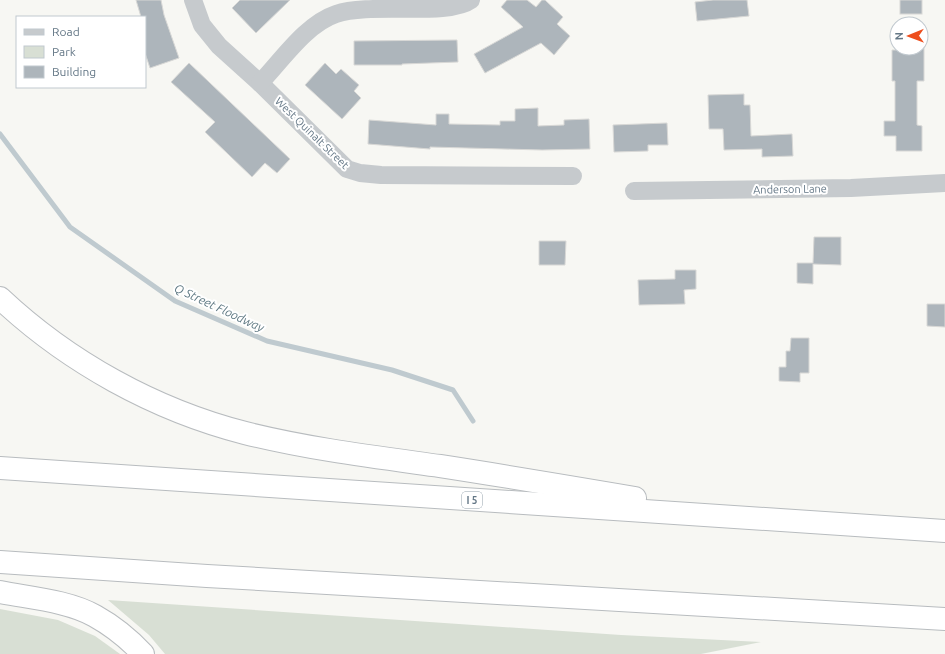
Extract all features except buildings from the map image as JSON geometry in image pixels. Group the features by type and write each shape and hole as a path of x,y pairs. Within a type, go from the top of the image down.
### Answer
{"highway":[{"path":"0,298 17,314 76,359 147,398 191,416 244,432 300,445 515,477 743,517"},
{"name":"I 5","path":"0,468 945,531"},
{"path":"0,562 207,576 945,619"},
{"path":"0,592 60,603 94,615 126,636 143,654"}],"street":[{"name":"West Quinalt Street","path":"192,0 202,25 219,46 260,83 347,169 360,174 381,175 573,176"},
{"path":"260,83 312,28 336,14 360,8 446,7 467,3 471,0"},
{"name":"Anderson Lane","path":"634,191 851,188 945,183"}],"green space":[{"path":"108,600 621,635 761,642 701,654 165,654 149,635"},
{"path":"0,609 58,620 95,636 120,654 0,654"}],"waterway":[{"name":"Q Street Floodway","path":"0,134 70,227 175,301 267,341 392,370 453,390 473,421"}]}
